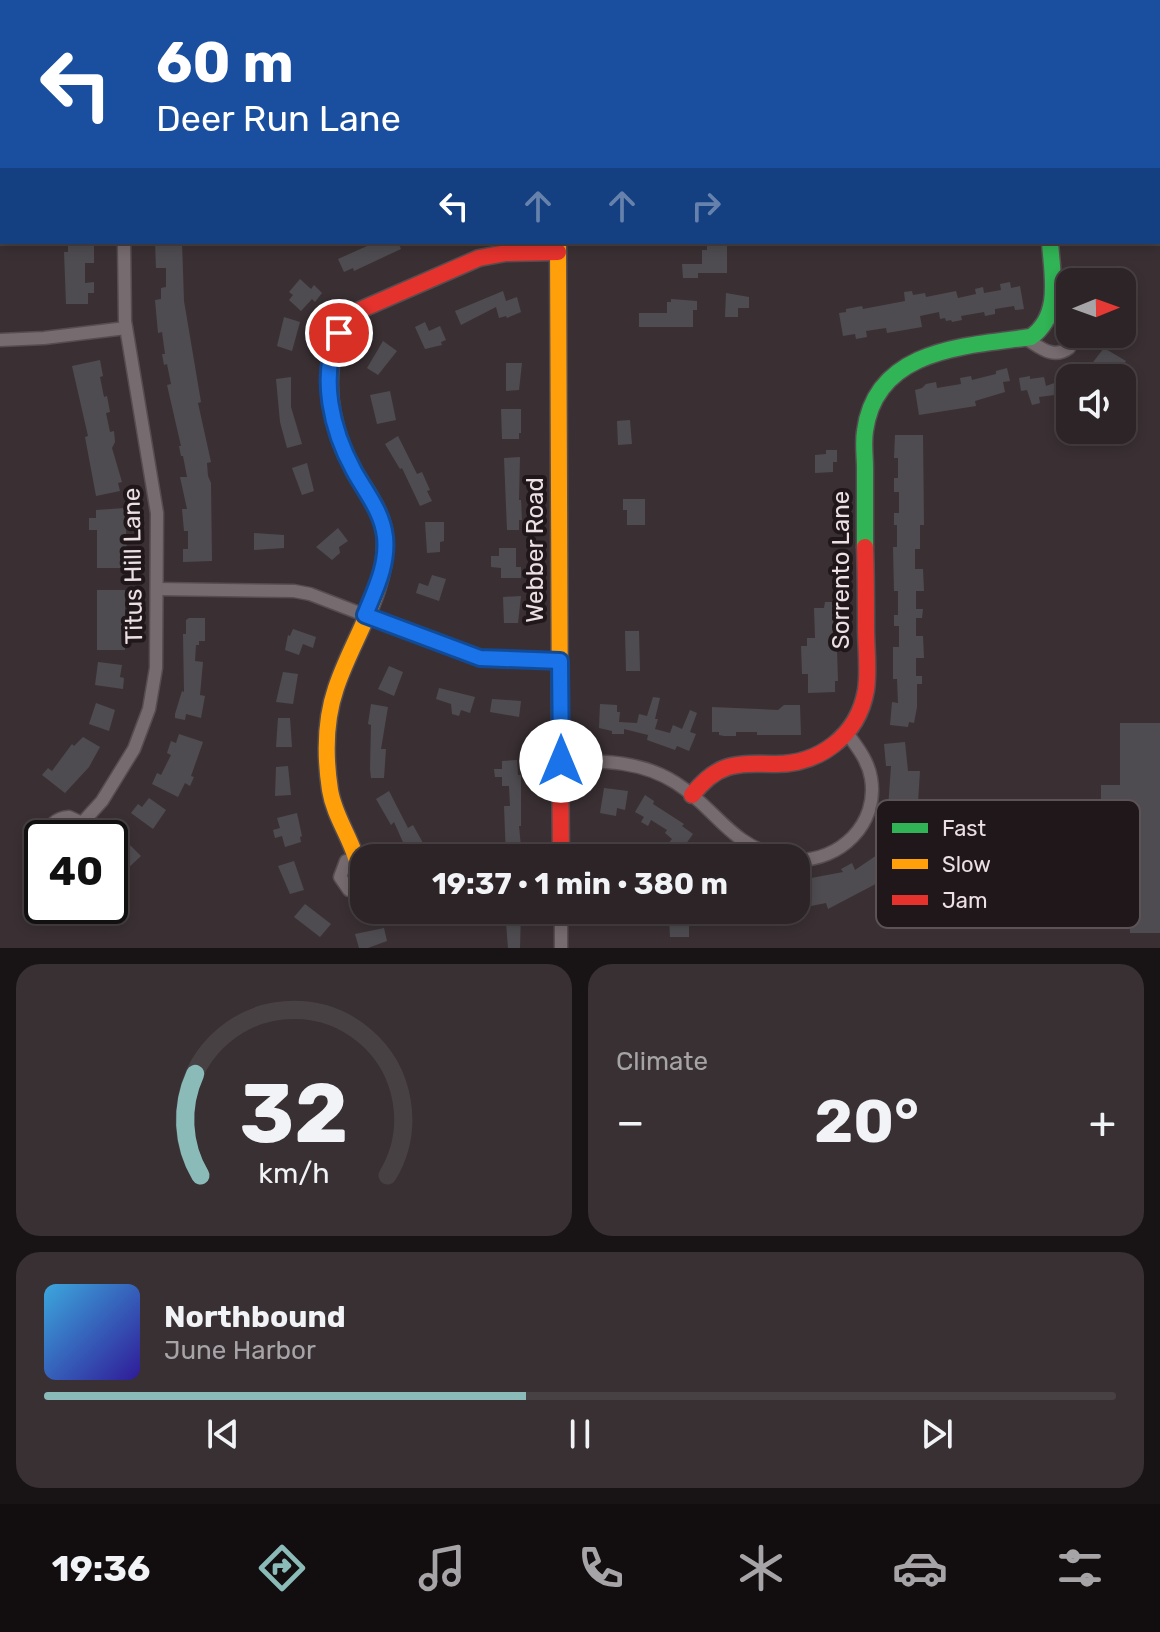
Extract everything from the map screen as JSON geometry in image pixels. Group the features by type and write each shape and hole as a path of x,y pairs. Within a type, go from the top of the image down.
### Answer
{"street":[{"name":"Titus Hill Lane","path":"85,820 125,767 146,719 156,668 155,489 126,328 124,244"},
{"path":"1025,338 1040,332 1051,315 1050,244"},
{"path":"353,844 332,802 329,727 336,688 382,572 385,540 381,517 346,455 335,421 329,368 334,344 339,333 360,310 465,262 558,247"},
{"name":"Webber Road","path":"558,247 561,844"},
{"path":"1051,315 1056,318"},
{"path":"0,340 126,328"},
{"path":"1025,338 1056,354 1069,348"},
{"name":"Sorrento Lane","path":"692,795 709,776 724,767 806,760 825,753 847,733 858,717 866,688 865,431 872,402 889,377 913,360 1025,338"},
{"path":"157,589 294,591 310,594 480,658 560,661"},
{"path":"810,859 837,851 857,833 869,811 872,786 869,769 847,733"},
{"path":"561,761 634,765 663,775 692,795 735,836 749,844"},
{"path":"350,860 346,861 340,877 350,890"},
{"path":"561,924 561,948"}],"building":[{"path":"68,244 94,244 94,263 85,263 85,283 94,282 94,293 88,293 88,304 66,304 64,252 68,252"},
{"path":"155,244 182,244 184,301 201,402 198,403 211,462 207,463 211,483 212,561 183,562 183,549 188,549 188,531 184,531 182,509 187,509 180,477 187,477 167,385 171,384 162,354 165,354 162,332 158,333 155,300 161,299 161,288 166,287 166,268 156,268"},
{"path":"372,244 399,244 401,249 354,271 353,268 344,272 338,259"},
{"path":"707,244 727,244 727,273 698,273 698,278 683,278 682,264 702,264 702,250 707,250"},
{"path":"300,279 311,289 314,285 322,293 301,311 289,300 293,295 289,292"},
{"path":"1010,282 1011,288 1020,286 1024,309 1015,310 1014,306 995,309 995,314 985,316 984,312 961,316 962,320 952,322 940,319 939,312 920,316 922,327 887,333 886,328 866,331 867,337 856,339 855,334 843,336 839,313 846,312 846,309 905,301 904,292 912,291 913,295 925,293 926,297 956,291 958,298 976,294 975,289 983,287 984,293 1001,290 1000,284"},
{"path":"503,291 506,301 517,297 521,312 499,318 496,307 461,325 455,311"},
{"path":"726,293 749,297 749,308 738,308 738,317 725,317"},
{"path":"671,299 697,301 697,310 693,310 693,327 639,327 639,313 667,313 667,302"},
{"path":"284,317 300,322 292,351 277,346"},
{"path":"425,322 429,331 440,326 446,340 441,342 442,345 425,349 415,327"},
{"path":"383,341 397,351 378,375 367,368"},
{"path":"1104,348 1126,361 1124,364 1092,364"},
{"path":"100,360 103,376 100,377 110,412 106,413 110,432 114,431 112,448 122,482 118,483 120,491 96,496 85,437 88,436 72,366"},
{"path":"506,363 522,363 519,390 506,391"},
{"path":"1007,368 1010,381 1003,382 1005,392 975,401 976,406 919,415 915,390 926,384 936,382 937,388 961,384 960,378 971,376 972,380"},
{"path":"291,377 291,407 302,444 287,448 280,422 276,379"},
{"path":"1044,377 1046,386 1056,382 1056,395 1039,397 1040,403 1032,405 1027,390 1021,391 1019,378"},
{"path":"390,391 396,420 377,424 370,395"},
{"path":"501,409 521,409 519,439 502,439"},
{"path":"630,420 632,444 618,445 617,421"},
{"path":"895,435 923,435 924,525 920,525 920,549 915,549 915,569 923,569 924,591 916,591 916,609 923,609 922,618 916,618 916,636 923,636 924,658 916,658 916,676 922,676 922,684 917,684 914,723 909,722 908,727 890,725 892,702 898,703 897,679 893,679 893,647 899,647 899,626 894,626 894,615 898,615 898,591 894,591 893,547 897,547 897,525 894,525 894,513 899,513 899,492 894,492 894,478 898,478 898,458 894,458"},
{"path":"398,436 417,474 422,472 430,490 427,491 432,501 420,506 402,468 385,444"},
{"path":"826,450 837,450 833,472 815,473 815,455 826,454"},
{"path":"520,457 522,520 519,520 519,530 507,530 504,458"},
{"path":"307,463 314,491 302,495 292,468"},
{"path":"623,499 645,499 645,525 627,525"},
{"path":"125,508 127,554 122,560 122,568 97,568 97,530 89,530 89,518 96,518 96,510"},
{"path":"425,522 444,522 444,541 440,542 440,552 427,553"},
{"path":"338,528 348,541 339,547 340,553 332,560 316,547"},
{"path":"254,533 284,535 284,548 254,550"},
{"path":"499,548 516,548 516,567 521,567 521,578 501,578 501,568 491,567 491,556 499,556"},
{"path":"432,575 446,579 439,601 416,593 419,583 428,586"},
{"path":"97,590 125,590 125,650 97,650"},
{"path":"521,596 518,623 504,623 503,597"},
{"path":"825,602 837,602 832,638 833,650 837,650 838,681 835,681 835,692 808,693 808,674 802,674 801,646 807,646 807,638 815,638 814,608 824,608"},
{"path":"205,618 205,641 199,641 196,645 195,661 203,662 200,695 205,696 201,718 186,714 185,720 175,718 175,714 184,692 183,634 186,634 186,620"},
{"path":"293,629 316,637 313,648 303,644 299,655 285,650 288,635"},
{"path":"625,631 639,631 640,671 626,671"},
{"path":"98,662 122,665 120,677 124,678 123,689 95,685"},
{"path":"389,666 403,672 394,696 378,689"},
{"path":"283,672 298,674 293,704 276,702"},
{"path":"439,688 475,697 470,713 461,710 459,716 452,714 451,704 436,699"},
{"path":"653,697 660,698 655,729 670,733 673,725 682,729 690,710 697,713 690,732 696,734 689,751 677,746 675,750 647,740 648,735 624,729 624,734 612,734 612,731 599,728 600,704 617,705 619,722 637,723 639,714 647,716"},
{"path":"492,699 521,701 519,717 490,712"},
{"path":"96,703 115,710 109,731 89,724"},
{"path":"371,704 388,707 381,749 386,749 384,778 371,778 371,725 368,724"},
{"path":"784,705 800,705 801,735 736,732 736,736 724,736 712,732 712,707 778,710"},
{"path":"278,718 290,718 292,747 276,747"},
{"path":"1120,723 1160,723 1160,933 1130,933 1130,928 1140,928 1140,800 1101,799 1101,785 1120,785"},
{"path":"179,734 203,742 190,786 185,783 178,797 152,784 157,773 161,775 171,755 167,753 171,741 176,743"},
{"path":"83,737 100,747 89,767 65,793 42,775 48,768 52,771 72,744 74,746"},
{"path":"905,742 908,771 920,771 918,800 889,800 891,766 886,766 884,744"},
{"path":"517,760 518,775 521,775 521,844 505,844 504,806 510,806 509,786 502,786 502,777 495,777 494,769 502,769 502,761"},
{"path":"288,766 291,795 275,796 276,767"},
{"path":"604,788 628,791 625,810 617,808 616,816 600,813"},
{"path":"389,791 408,828 413,825 423,843 404,844 394,822 391,825 376,799"},
{"path":"645,795 693,834 686,844 668,844 672,839 665,833 667,830 651,820 648,826 641,822 644,817 635,812"},
{"path":"149,798 166,810 153,829 131,813 138,804 142,807"},
{"path":"297,813 301,842 285,847 282,836 275,838 273,830 280,828 277,818"},
{"path":"128,843 141,856 128,868"},
{"path":"876,856 876,884 828,909 826,903 811,906 810,878 843,872 841,869 852,863 855,870"},
{"path":"294,861 304,890 290,894 278,866"},
{"path":"305,904 331,924 320,937 294,917"},
{"path":"506,924 521,924 520,948 508,948"},
{"path":"669,924 689,924 689,937 670,937"},
{"path":"384,928 387,941 359,948 355,934"}],"traffic: fast":[{"path":"865,547 864,440 873,404 886,383 905,367 928,356 979,344 1031,337 1041,328 1053,294 1050,244"}],"traffic: slow":[{"path":"558,244 560,738"},
{"path":"335,346 330,395 336,428 348,459 379,513 385,539 384,559 375,597 336,688 328,726 330,790 351,844"}],"traffic: jam":[{"path":"335,346 345,326 360,310 479,258 506,253 558,252"},
{"path":"692,795 701,784 728,767 790,763 821,753 834,745 855,721 867,682 865,547"},
{"path":"560,738 561,844"}],"route":[{"path":"339,333 330,356 331,404 346,455 375,503 385,540 382,572 365,615 471,656 498,660 560,661 561,761"}]}
